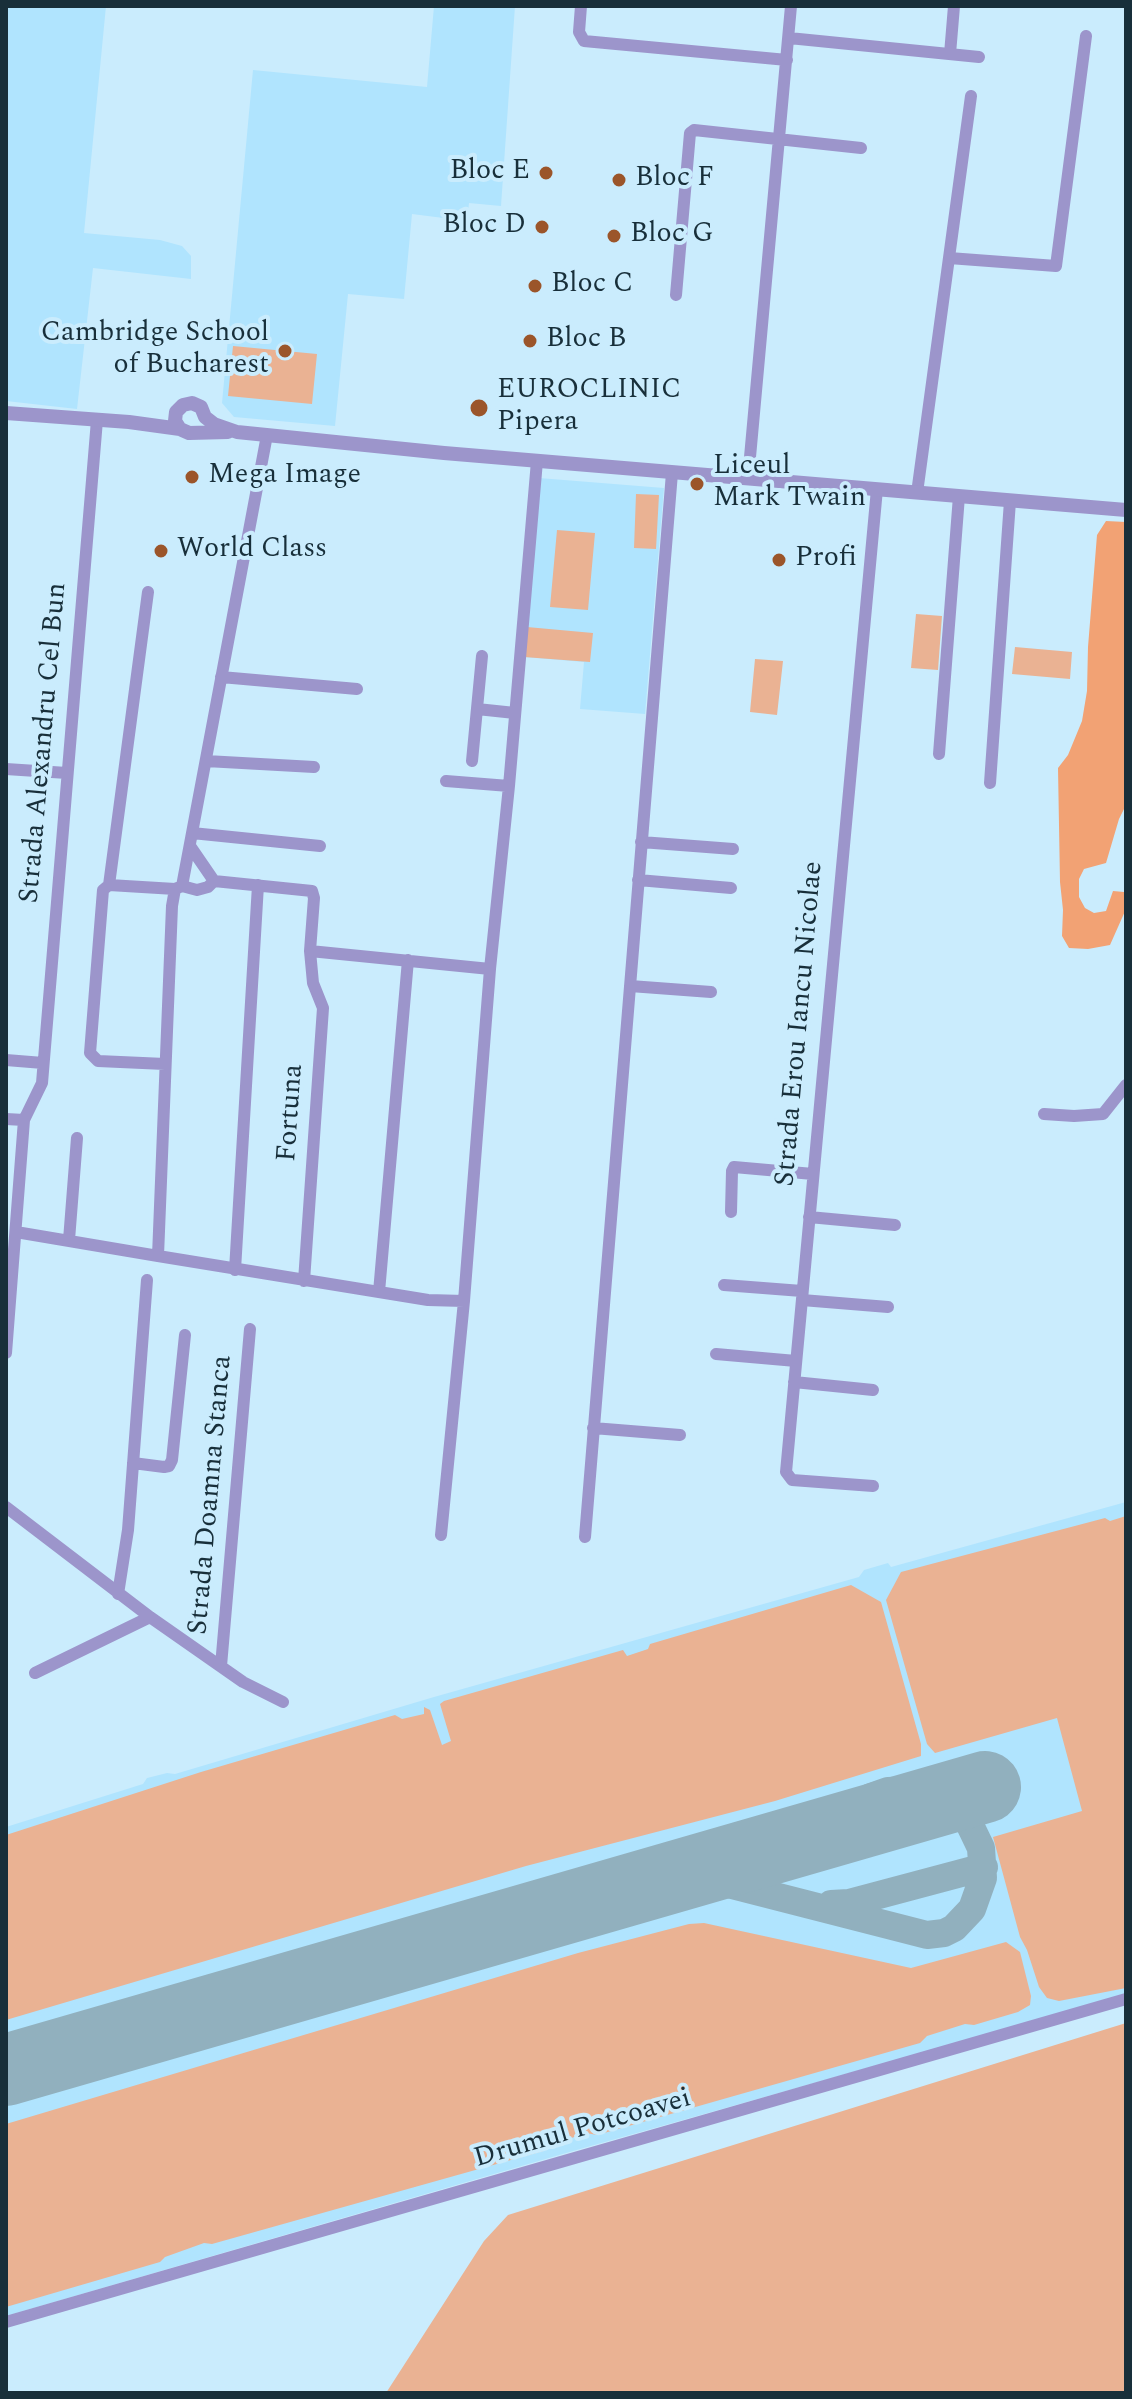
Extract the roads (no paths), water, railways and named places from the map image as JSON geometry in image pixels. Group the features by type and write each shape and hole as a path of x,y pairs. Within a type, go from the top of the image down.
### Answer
{"street":[{"path":"581,6 579,32 584,41 787,60"},
{"path":"748,479 791,6"},
{"path":"950,54 954,6"},
{"path":"949,258 1056,266 1086,36"},
{"path":"789,38 979,57"},
{"path":"917,493 971,96"},
{"path":"676,295 690,133 694,130 861,148"},
{"path":"183,426 183,405 192,403 201,407 205,417 218,427 232,431"},
{"path":"6,413 202,427 205,417"},
{"name":"Strada Alexandru Cel Bun","path":"6,1353 12,1236 24,1120 42,1083 97,420"},
{"path":"183,426 537,461 1126,510"},
{"path":"158,1256 172,906 191,839 267,435"},
{"path":"441,1535 537,461"},
{"path":"585,1537 672,473"},
{"name":"Strada Erou Iancu Nicolae","path":"873,1486 792,1480 786,1472 877,489"},
{"path":"939,754 959,496"},
{"path":"990,783 1010,501"},
{"path":"109,885 148,592"},
{"path":"472,761 482,656"},
{"path":"221,677 357,689"},
{"path":"477,709 515,713"},
{"path":"206,761 314,767"},
{"path":"6,769 67,773"},
{"path":"446,781 509,786"},
{"path":"191,839 320,846"},
{"path":"191,839 214,881"},
{"path":"641,842 733,849"},
{"path":"638,880 731,888"},
{"path":"165,1064 98,1061 90,1053 103,890 109,885 197,890 208,887 214,881"},
{"path":"214,881 258,885 235,1270"},
{"name":"Fortuna","path":"258,885 312,891 314,898 310,951 313,983 323,1008 304,1281"},
{"path":"310,951 490,969"},
{"path":"379,1292 408,960"},
{"path":"630,986 711,992"},
{"path":"6,1060 43,1063"},
{"path":"1044,1114 1103,1114 1126,1085"},
{"path":"6,1119 24,1120"},
{"path":"69,1240 77,1138"},
{"path":"731,1212 734,1167 813,1174"},
{"path":"809,1217 895,1225"},
{"path":"12,1236 69,1240 304,1281 428,1300 464,1301"},
{"path":"118,1594 128,1530 147,1280"},
{"path":"724,1285 888,1307"},
{"name":"Strada Doamna Stanca","path":"221,1666 250,1329"},
{"path":"133,1463 164,1467 169,1466 172,1460 185,1335"},
{"path":"716,1354 796,1361"},
{"path":"794,1382 873,1390"},
{"path":"593,1428 680,1435"},
{"path":"6,1507 150,1617 260,1693 283,1702"},
{"path":"35,1673 150,1617"},
{"name":"Drumul Potcoavei","path":"6,2322 1126,1999"}],"place":[{"name":"Bloc E","path":"546,173"},
{"name":"Bloc F","path":"619,180"},
{"name":"Bloc D","path":"542,227"},
{"name":"Bloc G","path":"614,236"},
{"name":"Bloc C","path":"535,286"},
{"name":"Bloc B","path":"530,341"},
{"name":"Cambridge School of Bucharest","path":"285,351"},
{"name":"EUROCLINIC Pipera","path":"479,408"},
{"name":"Mega Image","path":"192,477"},
{"name":"Liceul Mark Twain","path":"697,484"},
{"name":"World Class","path":"161,551"},
{"name":"Profi","path":"779,560"}]}
